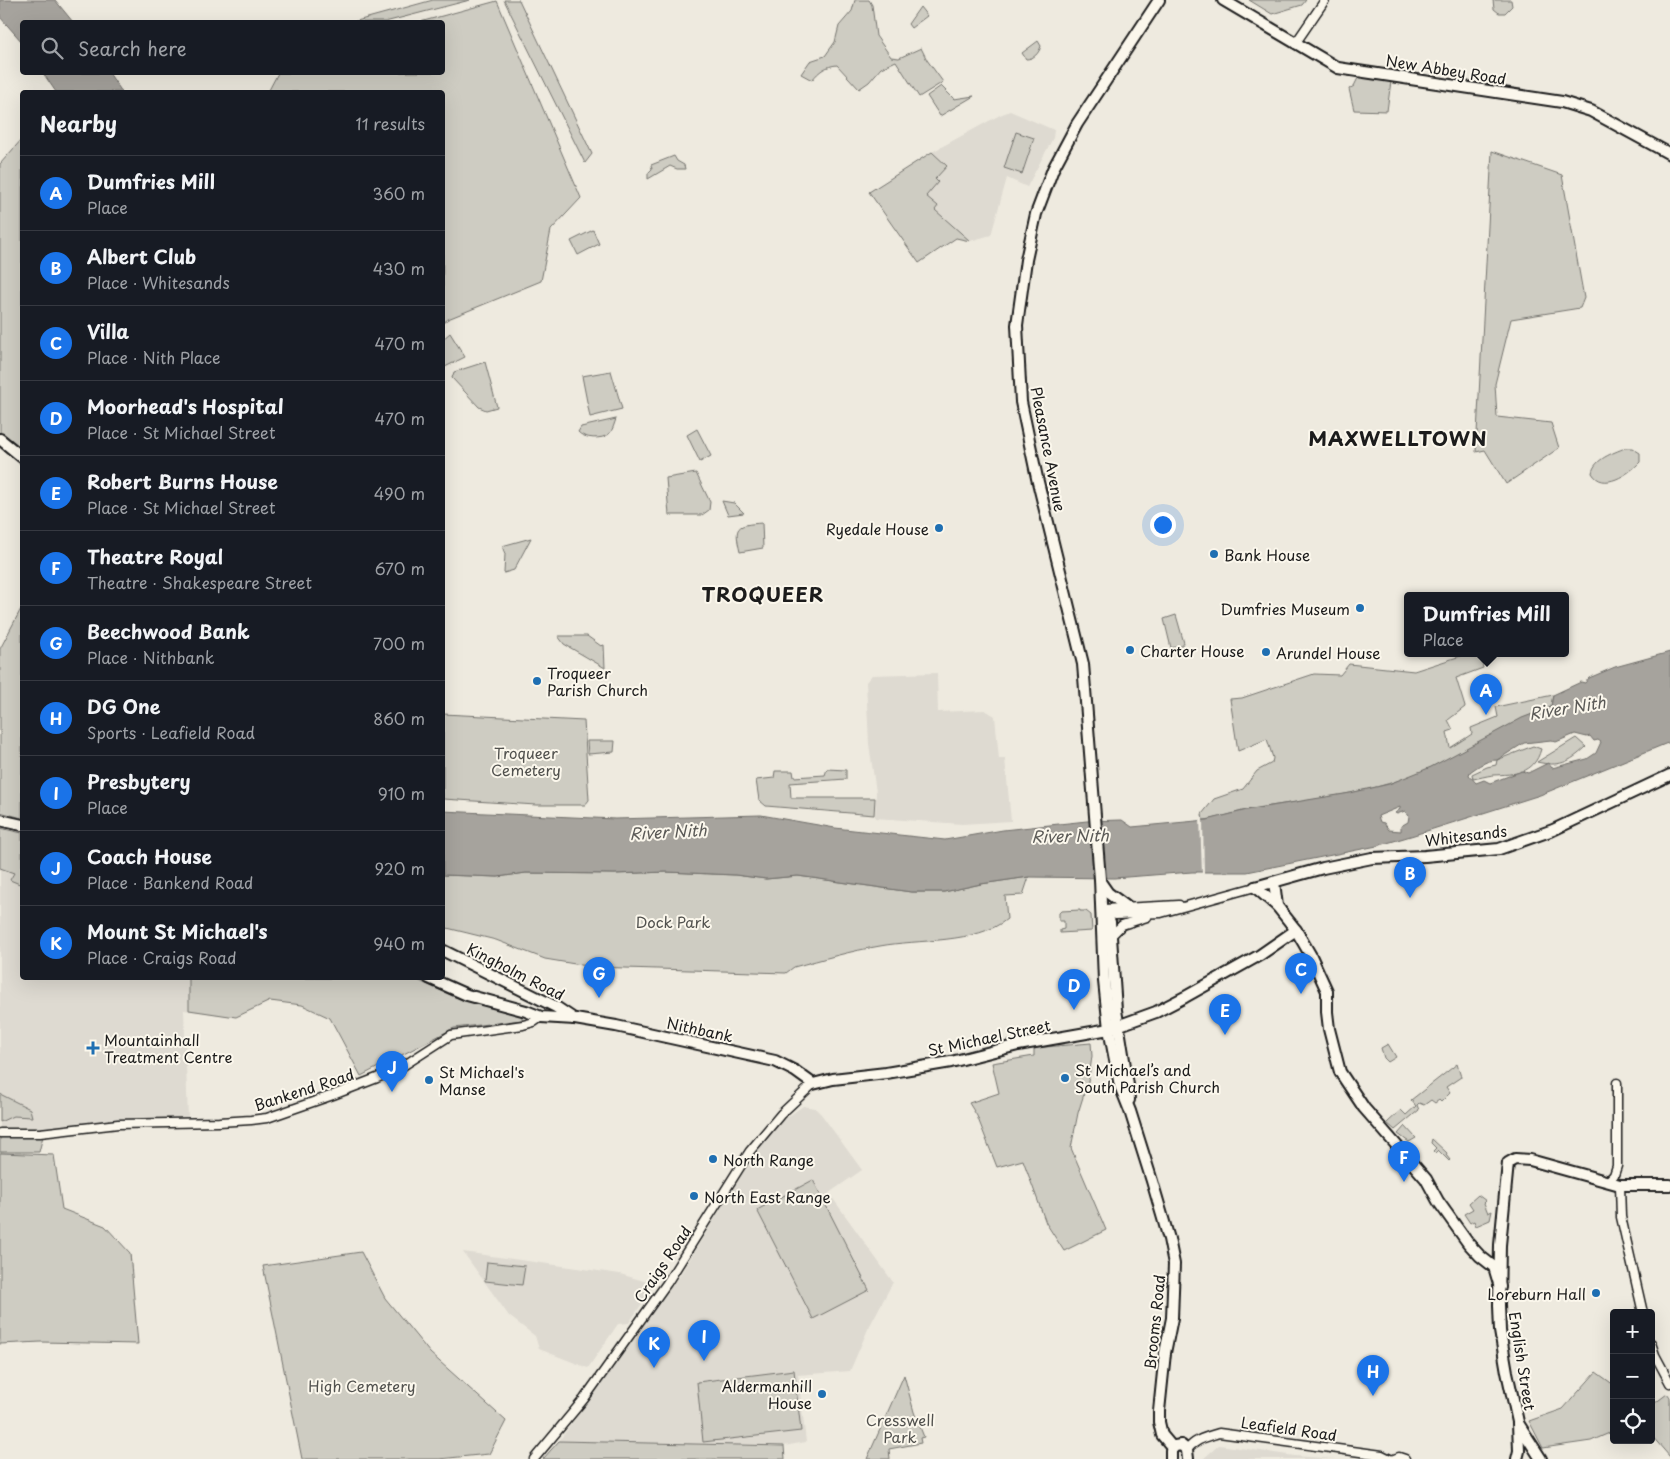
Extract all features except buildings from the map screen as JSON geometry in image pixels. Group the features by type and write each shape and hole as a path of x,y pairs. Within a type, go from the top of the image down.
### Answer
{"main road":[{"name":"Pleasance Avenue","path":"1102,909 1083,664 1037,478 1021,402 1017,325 1021,292 1036,214 1053,169 1070,134 1159,0"},
{"name":"New Abbey Road","path":"1223,0 1338,68 1562,102 1591,112 1670,154"},
{"path":"0,439 20,455"},
{"name":"Whitesands","path":"1255,886 1372,858 1426,856 1499,849 1553,830 1670,775"},
{"path":"0,820 20,825"},
{"path":"1100,881 1108,893 1126,907"},
{"path":"1274,882 1277,906"},
{"path":"1255,886 1277,906 1296,930 1311,956 1327,991 1329,1029 1340,1072 1364,1108 1426,1179 1438,1201 1468,1243 1494,1267 1500,1287"},
{"path":"1102,909 1110,922 1114,1027"},
{"path":"1102,909 1104,981 1114,1027"},
{"name":"St Michael Street","path":"812,1084 833,1079 886,1074 951,1062 1018,1046 1114,1027 1156,1012 1185,997 1260,955 1296,930"},
{"name":"Kingholm Road","path":"445,952 556,1007 575,1019"},
{"name":"Nithbank","path":"433,980 467,995 541,1017 575,1019 616,1026 775,1061 812,1084"},
{"name":"Brooms Road","path":"1114,1027 1120,1086 1130,1111 1169,1239 1174,1264 1172,1318 1159,1411 1162,1435 1173,1448"},
{"name":"English Street","path":"1518,1422 1500,1331 1500,1245 1508,1163 1515,1159 1530,1160 1608,1181"},
{"path":"1608,1181 1620,1185 1670,1185"},
{"path":"1487,1261 1495,1258 1500,1245"},
{"path":"1517,1459 1519,1452 1518,1422"},
{"path":"1518,1422 1541,1459"},
{"path":"1171,1459 1170,1452 1173,1448 1181,1445 1188,1454"},
{"path":"1522,1459 1531,1455 1541,1459"}],"street":[{"path":"1295,44 1325,0"},
{"path":"1111,936 1122,925 1188,904 1255,886"},
{"path":"1102,909 1188,904"},
{"path":"1102,909 1116,915 1161,913"},
{"name":"Bankend Road","path":"0,1133 40,1133 118,1124 212,1122 267,1118 377,1078 403,1066 451,1035 523,1025 534,1022 541,1017"},
{"path":"1608,1181 1614,1175 1617,1166 1617,1082"},
{"name":"Craigs Road","path":"534,1459 584,1399 667,1282 750,1151 781,1114 812,1084"},
{"path":"1620,1185 1621,1216 1642,1309"},
{"path":"1654,1354 1670,1383"},
{"name":"Leafield Road","path":"1188,1454 1192,1443 1219,1433 1382,1455 1390,1459"},
{"path":"1394,1459 1399,1457 1405,1459"}],"shaded area":[{"path":"1010,111 1054,130 1053,138 1027,187 1007,178 991,235 970,241 956,238 919,263 869,192 932,152"},
{"path":"937,673 938,712 985,710 995,716 999,759 1005,759 1011,821 962,824 875,818 876,792 869,744 866,682 872,675"},
{"name":"Mountainhall Treatment Centre","path":"0,825 20,829 20,980 432,980 522,1015 522,1020 457,1028 361,1076 331,1019 302,1005 272,1001 236,1017 184,1010 188,1119 62,1128 0,1130"},
{"path":"803,1106 815,1108 821,1114 862,1170 829,1193 893,1282 868,1329 850,1371 798,1375 806,1442 784,1446 559,1441 680,1275 757,1150 779,1123"},
{"path":"463,1252 620,1274 651,1283 651,1290 629,1323 618,1324 588,1368 539,1349 535,1336 509,1316"},
{"path":"1219,1445 1295,1456 1335,1459 1203,1459"}],"green space":[{"path":"433,0 470,0 393,20 360,20"},
{"path":"504,0 519,0 592,154 585,163"},
{"path":"855,0 869,0 872,5 876,36 891,57 899,58 921,48 943,82 919,97 896,61 881,68 869,82 859,89 837,65 829,66 812,80 801,74 810,61 825,56 835,42 839,26 852,11"},
{"path":"1249,0 1306,0 1302,5 1272,14"},
{"path":"1493,0 1511,0 1512,6 1505,13 1499,13 1494,9"},
{"path":"497,1 581,198 551,230 541,281 445,321 445,90 269,90 277,75 445,75 445,20 427,20"},
{"path":"920,7 927,16 911,28 908,24"},
{"path":"1038,41 1041,46 1037,53 1034,57 1026,59 1022,53"},
{"path":"1359,76 1391,81 1387,111 1354,110 1349,89 1354,86"},
{"path":"941,86 954,99 974,96 940,116 927,96"},
{"path":"1016,132 1034,138 1022,174 1004,168"},
{"path":"20,141 20,454 4,441 0,434 0,164"},
{"path":"1492,151 1562,175 1584,298 1580,308 1511,319 1495,384 1497,417 1551,423 1559,448 1506,484 1485,450 1476,452"},
{"path":"932,152 947,166 935,179 938,182 926,196 938,206 935,210 970,241 956,238 919,263 869,192"},
{"path":"674,156 677,161 684,165 685,169 677,169 670,166 648,179 648,173 652,169 651,165"},
{"path":"593,230 599,244 578,255 571,241"},
{"path":"450,333 465,357 445,367 445,337"},
{"path":"485,362 497,407 486,410 479,407 452,378 454,372"},
{"path":"611,371 622,409 590,417 582,376"},
{"path":"616,419 612,431 606,436 598,438 589,437 578,432 581,427"},
{"path":"697,429 711,456 700,462 687,435"},
{"path":"1625,448 1632,448 1640,453 1640,462 1623,476 1603,481 1592,473 1600,460"},
{"path":"696,473 710,502 709,510 702,515 669,515 666,478"},
{"path":"722,501 734,503 744,513 728,515"},
{"path":"762,523 763,548 740,552 737,537 739,528"},
{"path":"531,538 514,570 504,573 505,554 502,546"},
{"path":"20,611 20,817 0,812 0,649"},
{"path":"1176,615 1184,643 1182,646 1171,648 1164,619"},
{"path":"558,636 587,636 601,646 604,645 605,668 564,644"},
{"path":"1458,657 1481,657 1483,668 1456,678 1465,707 1448,720 1453,730 1447,732 1450,748 1472,734 1471,728 1498,717 1496,707 1553,695 1551,706 1520,720 1432,767 1389,784 1366,790 1251,809 1203,820 1202,814 1214,799 1243,789 1257,771 1272,763 1273,758 1267,739 1238,751 1230,699 1242,698 1314,674 1340,675 1349,664 1414,671"},
{"name":"Troqueer Cemetery","path":"445,714 584,721 589,800 585,805 536,805 445,799"},
{"path":"1576,738 1586,747 1574,757 1558,764 1537,762"},
{"path":"587,741 615,741 614,752 588,754"},
{"path":"1533,746 1541,749 1534,764 1528,768 1516,773 1473,779 1472,774 1496,765 1497,760"},
{"path":"827,769 846,770 846,779 790,783 791,798 875,798 874,815 766,806 759,800 756,780 774,778 775,771 793,771 794,777 825,775"},
{"path":"0,828 20,833 20,884 10,880 14,873 0,868"},
{"name":"Dock Park","path":"666,872 735,875 766,879 798,876 911,892 944,892 1029,877 1023,895 1005,896 1007,919 980,933 963,937 858,950 794,967 786,973 593,967 545,959 496,940 445,927 445,875 498,877 526,873 615,874"},
{"path":"1061,911 1086,911 1091,915 1092,931 1060,933 1060,930 1064,929 1064,921 1059,921 1059,913"},
{"path":"189,980 417,980 455,997 522,1016 522,1020 454,1028 361,1076 330,1018 302,1005 270,1001 236,1017 189,1010"},
{"path":"1091,1043 1092,1056 1089,1078 1078,1113 1071,1148 1106,1230 1064,1251 1046,1223 1023,1160 997,1167 977,1116 969,1103 999,1093 992,1063 1034,1056 1034,1048"},
{"path":"1388,1044 1396,1057 1388,1062 1384,1058 1381,1048"},
{"path":"1457,1064 1461,1077 1446,1087 1450,1093 1441,1102 1439,1100 1435,1103 1431,1100 1424,1105 1419,1103 1417,1105 1419,1110 1395,1130 1387,1123 1401,1110 1406,1115 1416,1106 1411,1100"},
{"path":"0,1094 30,1109 32,1117 13,1116 0,1122"},
{"path":"1405,1126 1416,1138 1409,1142 1398,1134"},
{"path":"43,1136 39,1152 0,1152 0,1137"},
{"path":"1432,1139 1447,1153 1449,1161 1438,1150 1435,1153 1433,1151 1436,1148 1431,1143"},
{"path":"0,1153 54,1155 62,1209 105,1226 130,1253 138,1344 41,1342 0,1344"},
{"path":"813,1180 869,1290 813,1319 757,1210"},
{"path":"1478,1195 1486,1201 1484,1203 1488,1213 1492,1211 1490,1220 1476,1226 1474,1221 1470,1223 1464,1214 1473,1209 1469,1203"},
{"name":"High Cemetery","path":"361,1252 385,1298 430,1353 506,1421 489,1454 439,1459 302,1459 263,1266"},
{"path":"487,1262 525,1266 522,1285 485,1281"},
{"path":"794,1370 801,1431 703,1442 697,1382"},
{"path":"1596,1372 1610,1382 1610,1433 1591,1441 1543,1448 1529,1421 1563,1409"},
{"name":"Cresswell Park","path":"904,1375 914,1412 924,1437 920,1438 921,1443 889,1449 890,1459 867,1459"},
{"path":"1667,1394 1670,1398 1670,1457 1655,1440 1655,1403"},
{"path":"559,1441 784,1446 785,1459 543,1459"}],"water":[{"path":"0,0 55,0 71,20 20,20 20,40 0,17"},
{"path":"44,75 110,75 121,90 55,90"},
{"name":"River Nith","path":"1670,652 1670,742 1540,795 1414,835 1377,846 1247,872 1192,872 1114,878 1029,877 944,892 911,892 798,876 766,879 735,875 666,872 615,874 526,873 498,877 445,875 445,811 615,819 761,815 835,828 945,840 1003,830 1087,821 1122,820 1132,827 1207,820 1247,810 1350,793 1389,784 1431,767 1522,718 1551,707 1553,695 1581,682 1585,683 1589,678 1615,667","holes":["1575,734 1590,736 1594,741 1598,740 1601,742 1596,753 1587,759 1552,768 1548,763 1528,773 1522,771 1490,783 1484,780 1476,783 1469,775 1470,772 1479,766 1497,760 1524,743 1551,740 1556,742","1400,807 1395,813 1405,811 1409,816 1408,822 1401,826 1401,831 1389,830 1384,823 1380,822 1378,816"]}],"pier":[{"path":"1089,818 1102,818 1107,880 1095,880"},
{"path":"1200,818 1203,818 1204,874 1202,874"}],"place":[{"name":"Ryedale House","path":"939,528"},
{"name":"Bank House","path":"1214,554"},
{"name":"Dumfries Museum","path":"1360,608"},
{"name":"Charter House","path":"1130,650"},
{"name":"Arundel House","path":"1266,652"},
{"name":"Troqueer Parish Church","path":"537,681"},
{"name":"Dumfries Mill","path":"1486,715"},
{"name":"Albert Club","path":"1410,898"},
{"name":"Villa","path":"1301,994"},
{"name":"Beechwood Bank","path":"599,998"},
{"name":"Moorhead's Hospital","path":"1074,1010"},
{"name":"Robert Burns House","path":"1225,1035"},
{"name":"Mountainhall Treatment Centre","path":"93,1048"},
{"name":"St Michael’s and South Parish Church","path":"1065,1078"},
{"name":"St Michael's Manse","path":"429,1080"},
{"name":"Coach House","path":"392,1092"},
{"name":"North Range","path":"713,1159"},
{"name":"Theatre Royal","path":"1404,1182"},
{"name":"North East Range","path":"694,1196"},
{"name":"Loreburn Hall","path":"1596,1293"},
{"name":"Presbytery","path":"704,1361"},
{"name":"Mount St Michael's","path":"654,1368"},
{"name":"Aldermanhill House","path":"822,1394"},
{"name":"DG One","path":"1373,1396"}],"district":[{"name":"MAXWELLTOWN","path":"1398,438"},
{"name":"TROQUEER","path":"763,594"}]}
